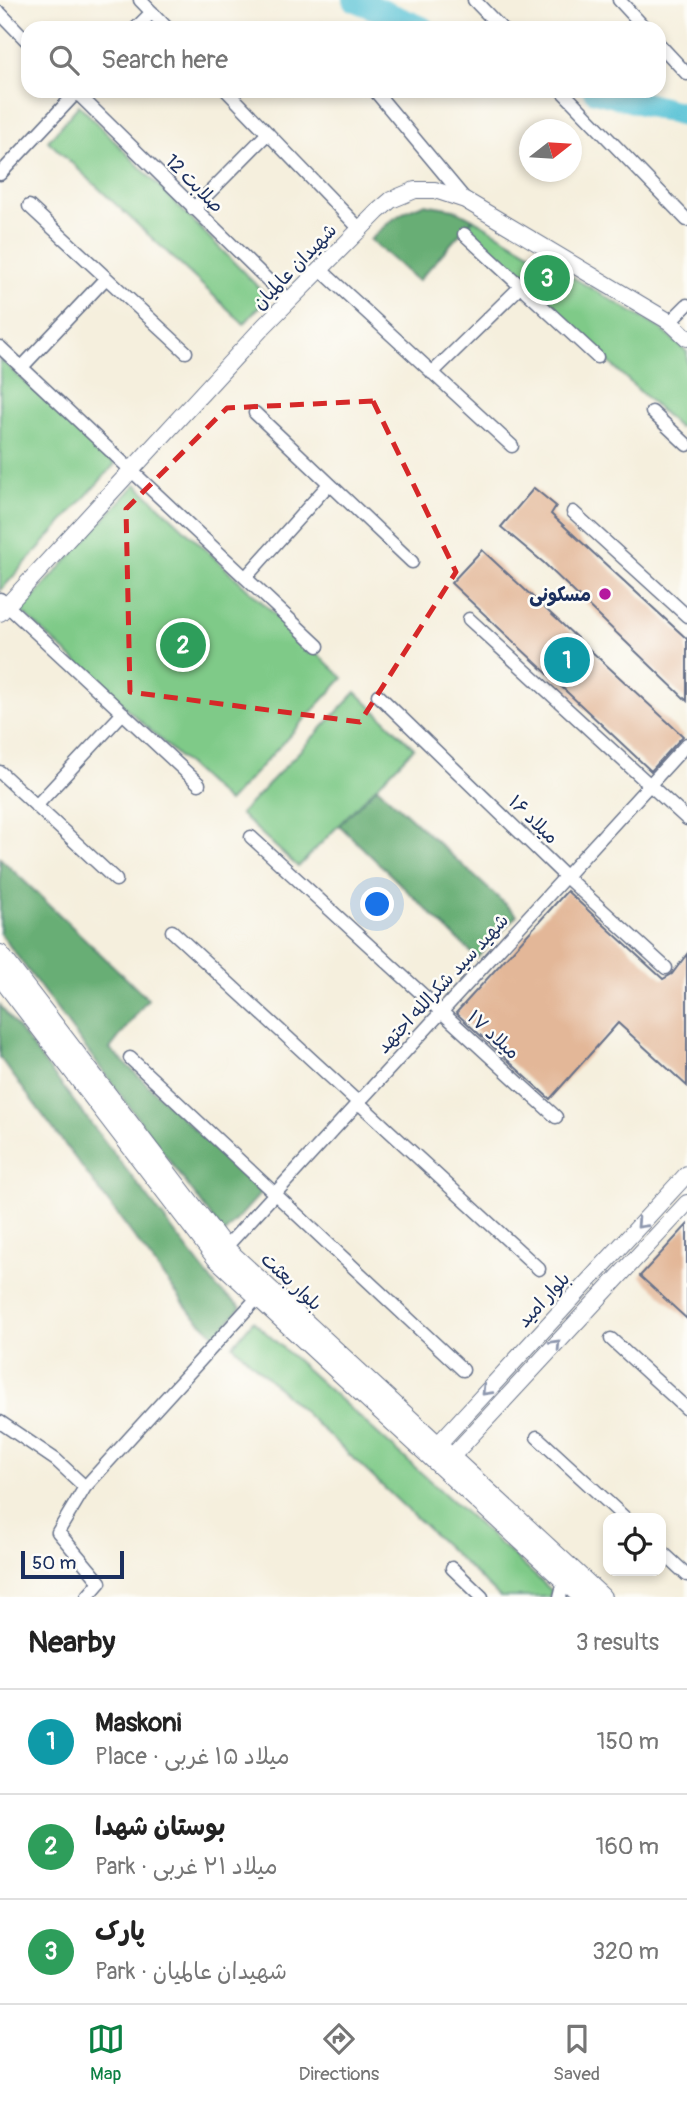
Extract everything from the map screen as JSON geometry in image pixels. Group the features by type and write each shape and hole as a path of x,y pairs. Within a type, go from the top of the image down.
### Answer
{"main road":[{"name":"بلوار بعثت","path":"0,954 225,1248 440,1454 562,1589 582,1597"},
{"name":"بلوار بعثت","path":"0,976 216,1258 602,1597"}],"street":[{"path":"140,0 160,21"},
{"path":"474,0 494,21"},
{"path":"619,0 638,21"},
{"path":"143,21 152,12"},
{"path":"0,13 21,35"},
{"path":"666,52 687,74"},
{"path":"1,172 70,98"},
{"name":"صلابت 12","path":"82,98 288,300"},
{"path":"234,98 359,228"},
{"path":"381,98 465,200"},
{"path":"569,98 687,220"},
{"path":"193,209 268,133"},
{"name":"شهیدان عالمیان","path":"2,606 288,300 359,228 391,200 415,190 435,190 465,200 670,322 687,338"},
{"path":"29,206 186,352"},
{"path":"464,234 519,288 597,357"},
{"path":"320,269 512,446"},
{"path":"22,366 106,278"},
{"path":"432,373 519,288"},
{"path":"670,322 687,305"},
{"path":"0,347 318,646"},
{"path":"652,412 687,445"},
{"path":"256,413 412,562"},
{"path":"246,578 329,484"},
{"path":"573,512 687,616"},
{"path":"2,606 199,784"},
{"path":"469,618 687,819"},
{"name":"میلاد ۱۶","path":"378,695 566,877 666,968"},
{"path":"36,806 122,713"},
{"name":"شهید سید شکرالله اجتهد","path":"225,1248 687,744"},
{"path":"0,772 116,880"},
{"name":"میلاد ۱۷","path":"251,837 556,1117"},
{"path":"173,931 539,1269"},
{"path":"130,1058 463,1370"},
{"name":"بلوار امید","path":"440,1454 687,1174"},
{"name":"بلوار امید","path":"440,1454 687,1203"},
{"path":"87,1597 100,1582 58,1532 85,1487 258,1297"},
{"path":"611,1339 687,1409"},
{"path":"0,1422 56,1460 85,1487"},
{"path":"537,1437 620,1513"},
{"path":"666,1556 687,1575"},
{"path":"452,1568 482,1597"}],"highlighted area":[{"path":"373,401 456,572 360,722 130,692 126,509 227,408"}],"green space":[{"path":"79,105 268,297 244,324 48,141"},
{"path":"424,204 454,209 473,219 418,281 370,240 395,218"},
{"path":"473,219 661,329 687,352 687,420 679,428 466,228"},
{"path":"0,359 115,464 1,590 0,589"},
{"path":"136,484 343,678 228,802 21,611"},
{"path":"356,692 414,748 298,867 240,814"},
{"path":"377,787 517,915 477,958 339,825"},
{"path":"0,858 148,999 110,1049 261,1193 224,1234 0,933"},
{"path":"0,1005 218,1289 241,1307 216,1336 192,1314 0,1058"},
{"path":"253,1321 552,1591 549,1597 500,1597 233,1345"}],"building":[{"name":"مسکونی","path":"534,488 556,506 551,514 687,639 687,701 544,563 501,527"},
{"path":"482,550 683,736 651,771 451,583"},
{"path":"567,891 663,979 672,974 687,954 687,1086 618,1023 550,1099 456,1013"},
{"path":"687,1225 687,1319 640,1276"}],"waterway":[{"path":"355,0 405,21"},
{"path":"622,98 687,115"}],"place":[{"name":"پارک","path":"547,278"},
{"name":"مسکونی","path":"605,594"},
{"name":"بوستان شهدا","path":"183,645"},
{"name":"Maskoni","path":"567,660"}]}
